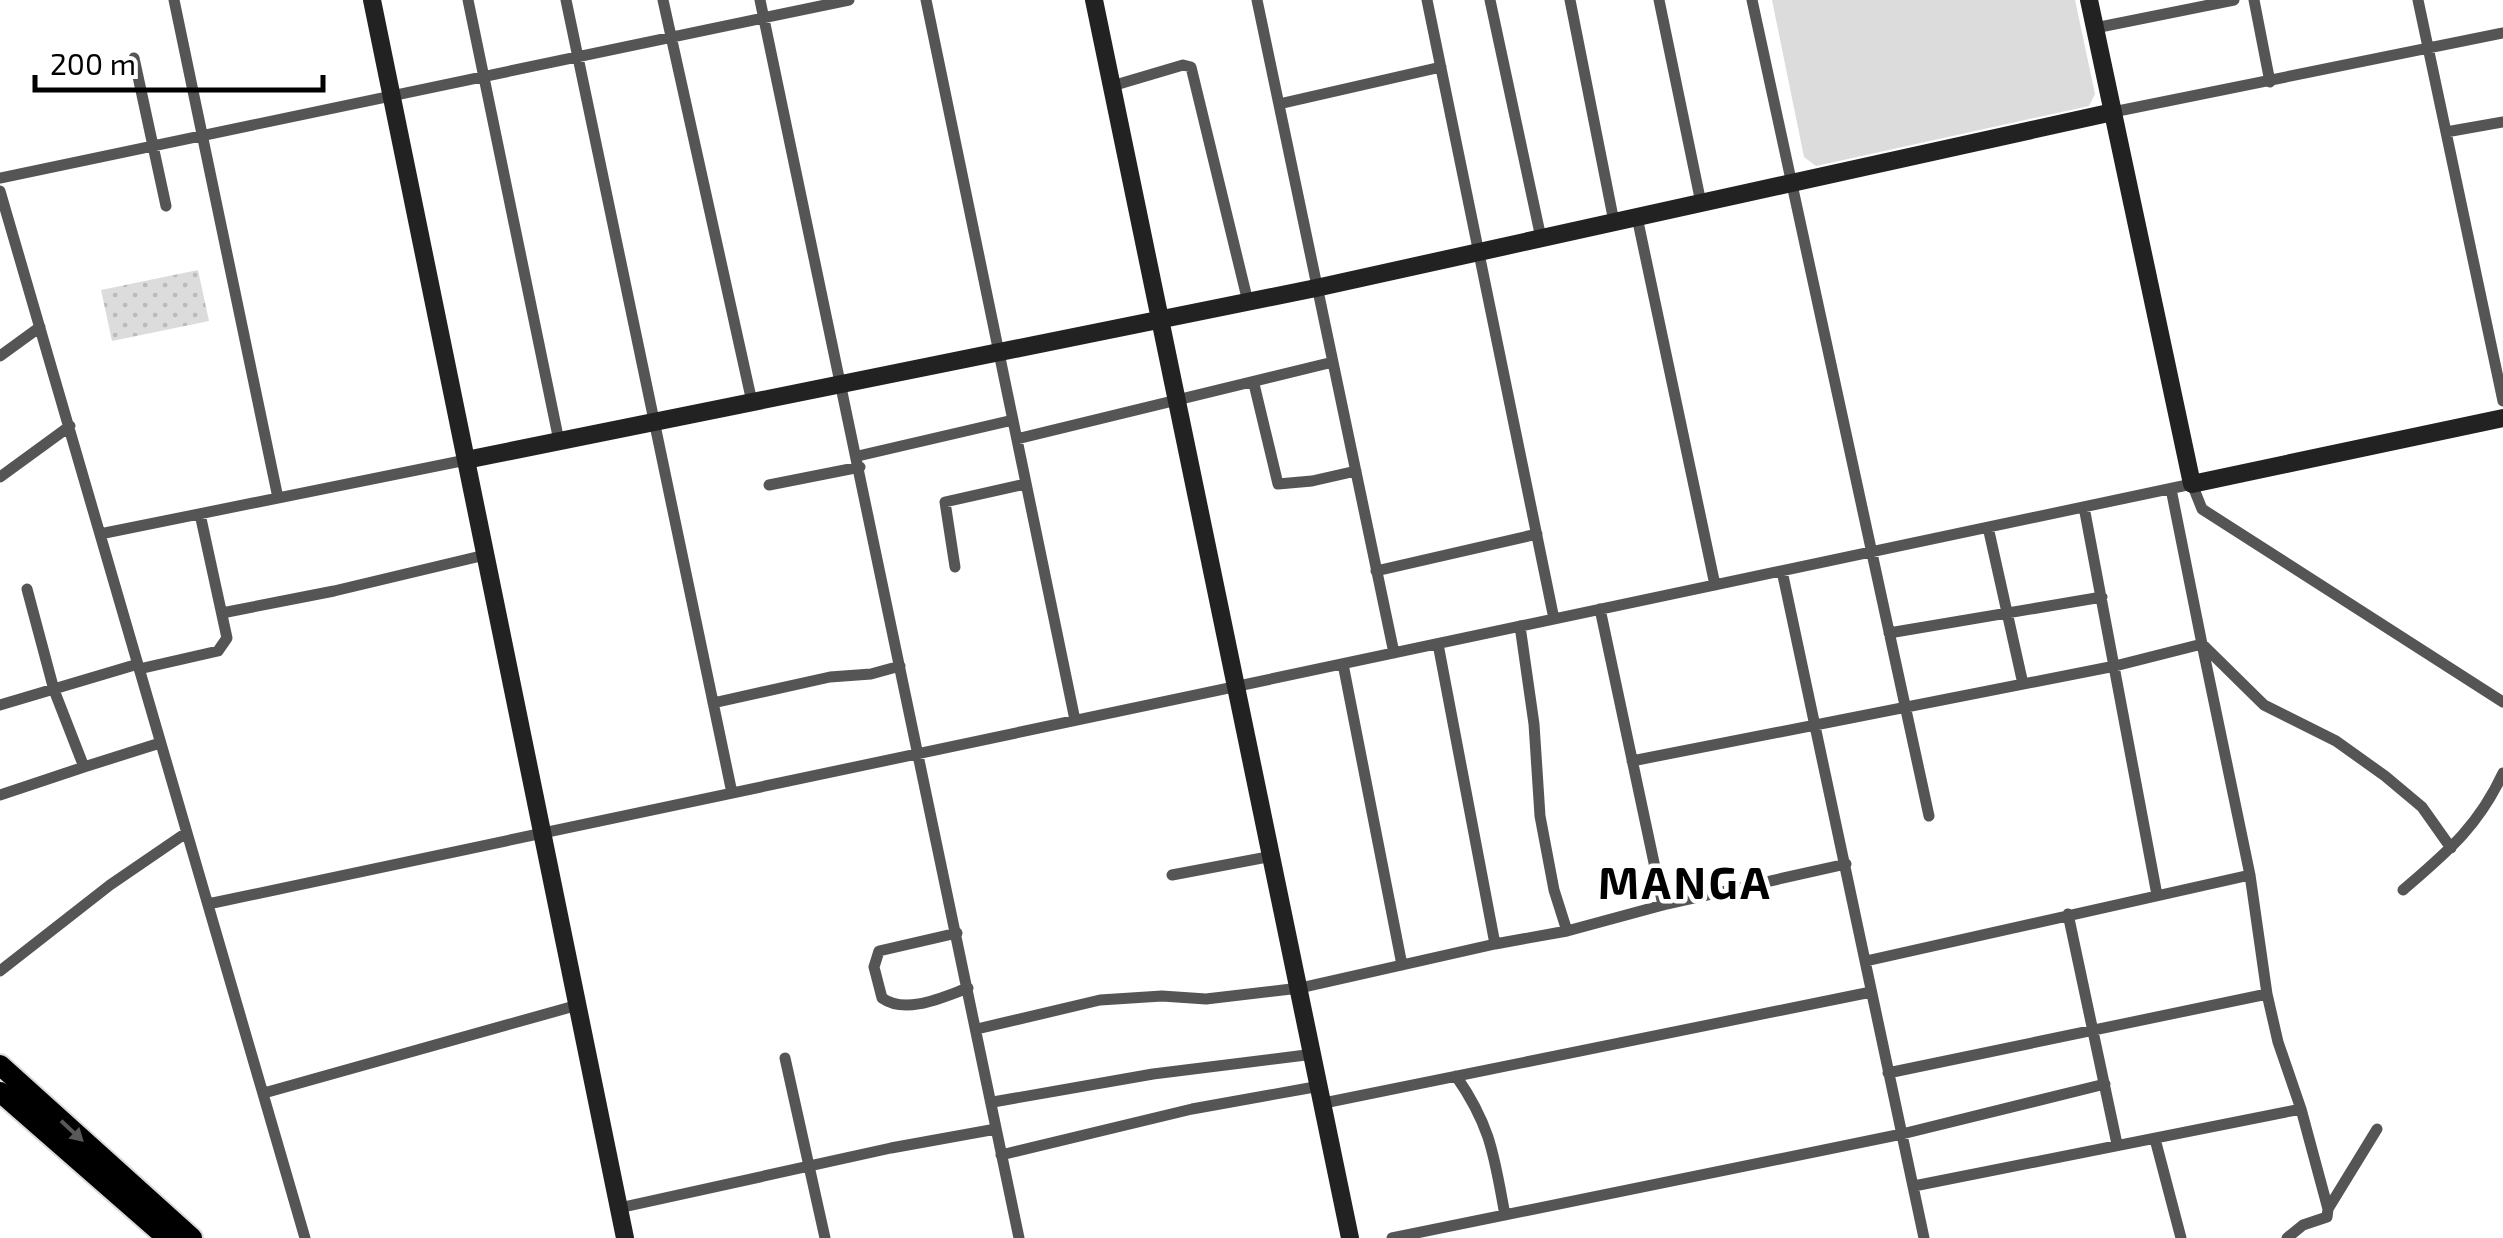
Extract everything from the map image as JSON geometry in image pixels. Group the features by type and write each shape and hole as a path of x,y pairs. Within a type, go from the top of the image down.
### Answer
{"highway":[{"path":"0,1065 192,1238"},
{"path":"0,1092 166,1238"}],"street":[{"path":"174,0 278,498"},
{"path":"372,0 626,1238"},
{"path":"468,0 560,441"},
{"path":"566,0 732,793"},
{"path":"664,0 752,402"},
{"path":"760,0 1019,1238"},
{"path":"0,178 849,0"},
{"path":"926,0 1075,720"},
{"path":"1094,0 1350,1238"},
{"path":"1257,0 1394,653"},
{"path":"1427,0 1554,619"},
{"path":"1490,0 1541,238"},
{"path":"1570,0 1614,222"},
{"path":"1660,0 1701,202"},
{"path":"1752,0 1929,816"},
{"path":"2089,0 2192,484 2202,509 2503,702"},
{"path":"2095,28 2234,0"},
{"path":"2254,0 2270,82"},
{"path":"2418,0 2497,346 2503,401"},
{"path":"100,534 1316,288 2113,112 2503,33"},
{"path":"134,58 166,206"},
{"path":"1112,86 1191,66 1248,302"},
{"path":"1279,104 1441,67"},
{"path":"2446,132 2503,122"},
{"path":"0,191 305,1238"},
{"path":"1637,217 1715,585"},
{"path":"0,356 40,327"},
{"path":"1017,439 1333,362"},
{"path":"1254,384 1278,484 1356,471"},
{"path":"208,904 2503,418"},
{"path":"769,485 1013,420"},
{"path":"0,476 70,426"},
{"path":"955,567 945,502 1025,484"},
{"path":"2171,489 2250,875 2267,994 2328,1209"},
{"path":"2084,507 2156,895"},
{"path":"0,705 139,666 218,651 227,638 200,514"},
{"path":"1988,527 2022,684"},
{"path":"1376,571 1536,534"},
{"path":"222,613 485,556"},
{"path":"1782,571 1924,1238"},
{"path":"27,589 54,690 84,766"},
{"path":"1889,633 2102,597"},
{"path":"1600,610 1663,906"},
{"path":"1520,626 1534,724 1540,816 1554,890 1567,932"},
{"path":"1438,644 1495,944"},
{"path":"1632,761 2115,666 2202,644"},
{"path":"2202,644 2264,705 2336,742 2385,776 2422,807 2452,848"},
{"path":"1343,664 1402,965"},
{"path":"714,702 900,666"},
{"path":"0,795 160,743"},
{"path":"2402,890 2452,848 2484,812 2503,773"},
{"path":"0,971 110,885 186,833"},
{"path":"1172,875 1273,856"},
{"path":"976,1028 1100,1000 1162,996 1206,999 1300,988 1495,944 1567,932 1846,864"},
{"path":"1866,962 2250,875"},
{"path":"2068,914 2117,1144"},
{"path":"957,934 879,951 874,967 882,998 891,1003 920,1004 968,988"},
{"path":"1001,1155 1192,1109 1456,1076 1871,992"},
{"path":"1888,1072 2267,994"},
{"path":"264,1094 578,1004"},
{"path":"993,1102 1153,1074 1314,1054"},
{"path":"785,1058 825,1238"},
{"path":"1456,1076 1484,1121 1494,1152 1505,1215"},
{"path":"1392,1238 1902,1134 2104,1084"},
{"path":"1914,1186 2301,1109"},
{"path":"619,1208 996,1129"},
{"path":"2287,1238 2302,1225 2327,1216 2376,1129"},
{"path":"2155,1138 2181,1238"}],"shaded area":[{"path":"1772,0 2075,0 2095,94 2089,106 1816,166 1804,157"},
{"path":"198,270 209,321 112,341 101,290"}],"district":[{"name":"MANGA","path":"1685,881"}]}
